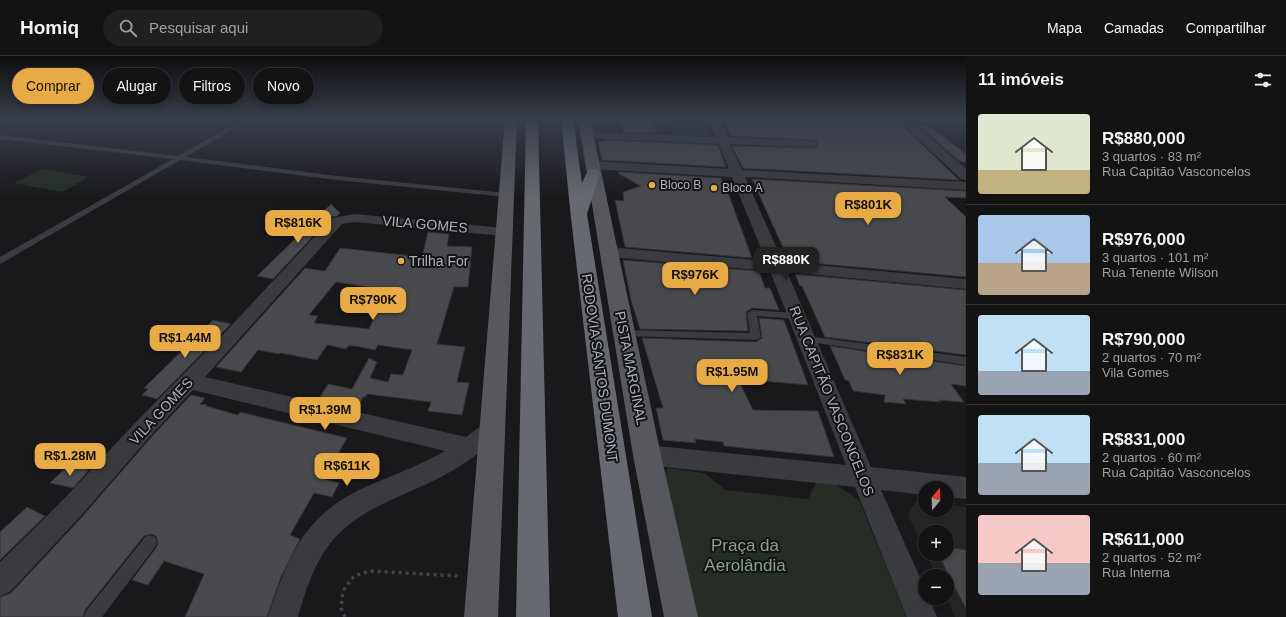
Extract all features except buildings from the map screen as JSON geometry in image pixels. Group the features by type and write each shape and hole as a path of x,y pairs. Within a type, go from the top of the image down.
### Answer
{"highway":[{"path":"531,145 533,617"},
{"name":"RODOVIA SANTOS DUMONT","path":"570,145 635,617"},
{"path":"579,218 592,169"}],"main road":[{"path":"481,617 482,578 509,145"},
{"name":"PISTA MARGINAL","path":"588,145 647,455 680,617"}],"street":[{"name":"RUA CAPITÃO VASCONCELOS","path":"724,145 798,316 863,477 922,617"},
{"path":"931,145 966,176"},
{"path":"592,169 738,174 966,186"},
{"name":"VILA GOMES","path":"0,582 71,509 339,220 354,218 504,232"},
{"path":"608,252 966,284"},
{"path":"189,381 469,447"},
{"path":"283,617 292,588 304,560 319,536 336,518 353,505 429,472 492,431"},
{"path":"647,455 966,488"}],"lane":[{"path":"71,145 337,178 506,196"},
{"path":"0,261 203,145"},
{"path":"624,333 756,337 752,313 798,316"},
{"path":"807,339 966,361"},
{"path":"92,617 150,542"}],"path":[{"path":"345,617 341,608 343,591 354,576 370,571 482,578"}],"shaded area":[{"path":"916,501 918,501 918,517 954,517 954,506 966,507 966,617 955,617 950,605 954,605 954,569 934,569 930,561 954,561 954,525 918,525 918,536 908,515"}],"green space":[{"path":"43,169 89,177 62,192 14,183"},
{"name":"Praça da Aerolândia","path":"668,468 704,473 726,490 808,499 817,481 832,482 859,500 907,617 694,617 662,476"}],"place":[{"name":"Bloco B","path":"652,185"},
{"name":"Bloco A","path":"714,188"},
{"name":"Trilha For","path":"401,261"}]}
